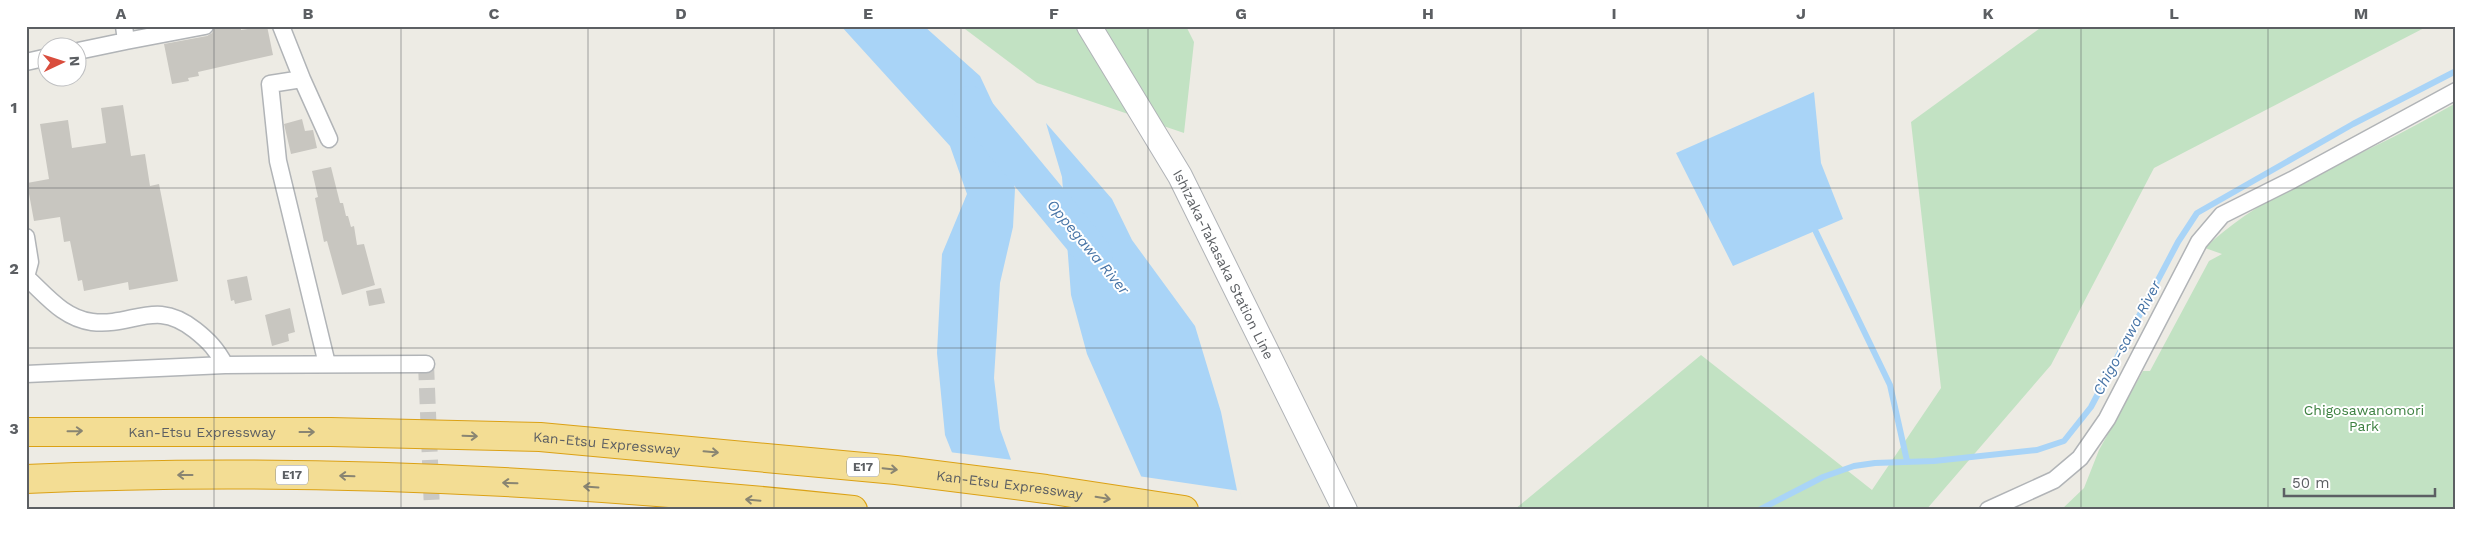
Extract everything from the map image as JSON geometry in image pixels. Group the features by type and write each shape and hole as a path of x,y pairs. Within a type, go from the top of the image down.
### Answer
{"highway":[{"name":"Kan-Etsu Expressway","path":"26,432 312,432 540,437 896,470 1046,489 1184,510"},
{"name":"E17","path":"26,479 126,474 337,476 558,485 854,510"}],"main road":[{"name":"Ishizaka-Takasaka Station Line","path":"1089,26 1180,176 1345,510"}],"street":[{"path":"88,47 125,34 204,26"},
{"path":"281,26 329,139"},
{"path":"302,79 270,84 278,161 327,364"},
{"path":"1988,510 2054,480 2080,458 2107,419 2199,242 2222,215 2292,180 2456,91"},
{"path":"26,238 30,262 26,277 61,310 93,322 168,314 186,322 214,346 225,365"},
{"path":"26,374 225,365 426,364"}],"green space":[{"path":"961,26 1186,26 1194,42 1184,133 1037,83"},
{"path":"2043,26 2428,26 2154,168 2051,365 1926,510 1514,510 1701,355 1872,490 1941,388 1911,122"},
{"name":"Chigosawanomori Park","path":"2456,103 2456,510 2061,510 2084,488 2099,450 2143,371 2150,371 2209,261 2222,254 2205,248 2264,203"}],"water":[{"path":"841,26 924,26 980,76 995,108 1015,189 1013,227 1000,283 994,378 1000,429 1029,510 975,510 945,435 937,353 942,254 967,194 950,146"},
{"path":"1814,92 1821,163 1843,219 1733,266 1676,153"},
{"path":"1046,123 1112,199 1132,240 1195,326 1221,412 1241,510 1156,510 1087,354 1071,295 1062,177"}],"pier":[{"path":"949,452 1013,460 1031,510 972,510"},
{"path":"1138,476 1240,491 1244,510 1153,510"}],"building":[{"path":"215,26 241,26 241,30 267,26 273,55 198,72 199,76 188,78 189,81 172,84 164,44 207,36 212,33"},
{"path":"123,105 131,156 145,154 150,186 159,184 178,281 129,290 128,282 84,291 82,280 78,281 70,241 64,242 60,217 34,221 27,183 49,179 40,124 68,120 72,148 106,143 101,108"},
{"path":"302,119 305,131 313,130 317,148 291,154 284,124"},
{"path":"331,167 340,203 343,203 351,227 354,226 357,245 364,244 375,285 342,295 327,241 324,242 315,198 318,197 312,171"},
{"path":"247,276 252,300 235,304 234,300 231,301 227,280"},
{"path":"381,288 385,303 369,306 366,291"},
{"path":"290,308 295,332 288,334 289,341 272,346 265,315"}],"waterway":[{"name":"Chigo-sawa River","path":"1759,510 1823,477 1854,466 1875,463 1934,461 2037,450 2064,441 2091,407 2178,242 2197,213 2353,124 2456,71"},
{"name":"Oppegawa River","path":"970,104 1095,255"},
{"path":"1816,232 1890,385 1907,461"}],"tunnel":[{"path":"426,364 432,510"}]}
